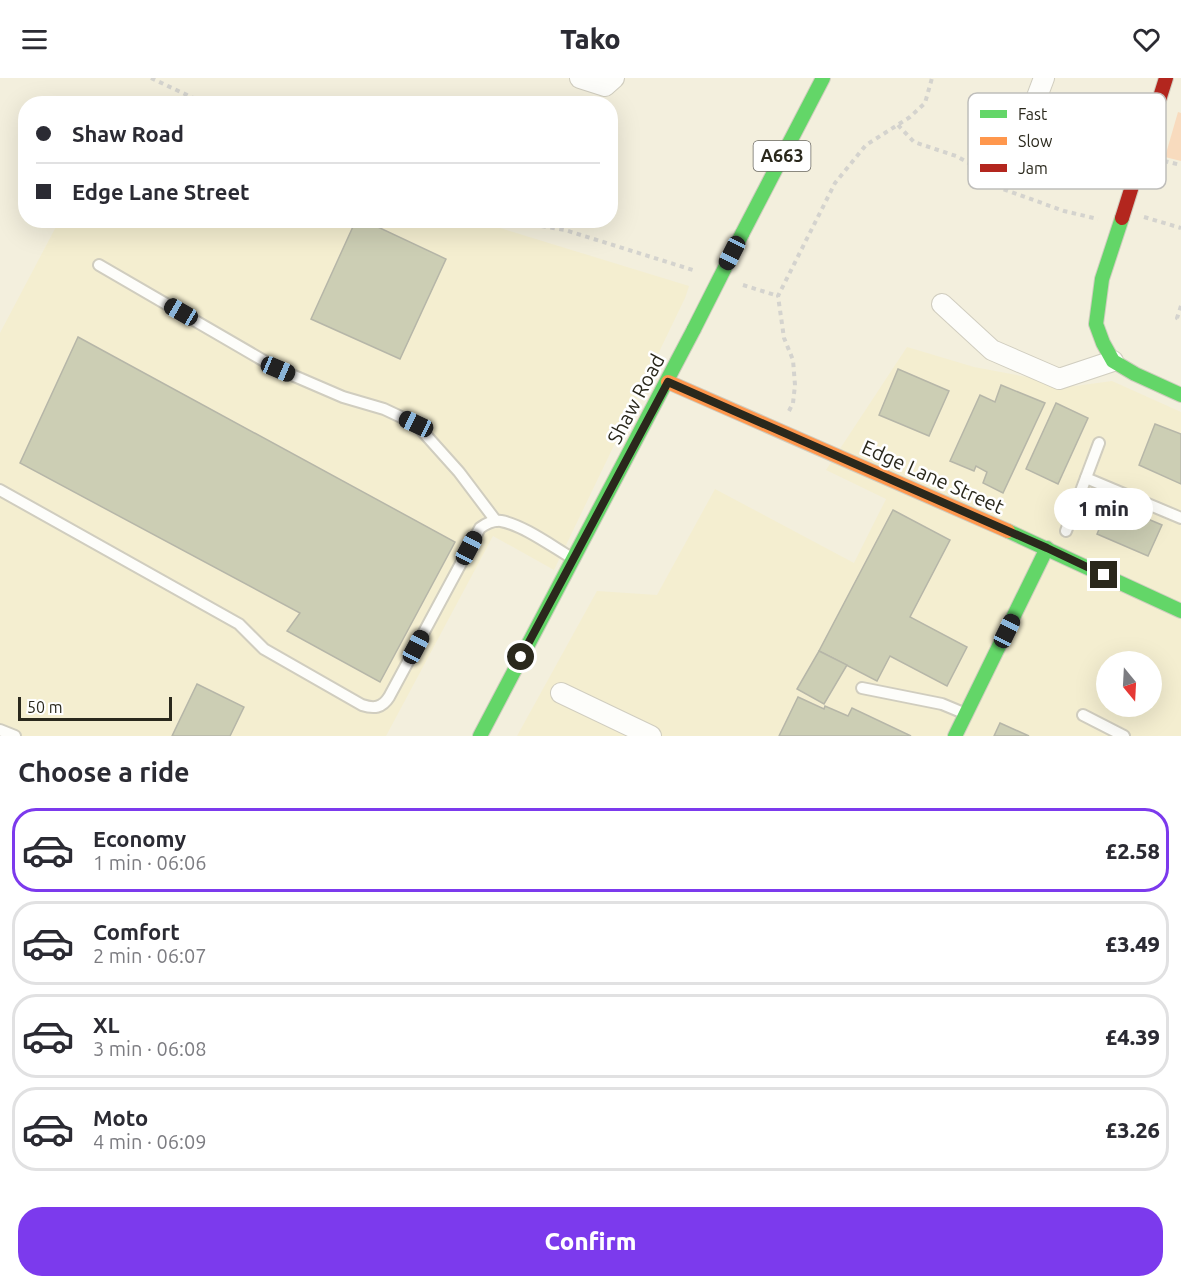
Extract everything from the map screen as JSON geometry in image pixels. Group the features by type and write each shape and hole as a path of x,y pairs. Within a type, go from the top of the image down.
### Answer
{"street":[{"path":"580,78 605,86 614,78"},
{"name":"Shaw Road","path":"480,736 668,382 823,78"},
{"path":"1038,93 1044,78"},
{"path":"1161,93 1166,78"},
{"path":"1130,189 1102,279 1096,324 1113,361 1181,395"},
{"path":"942,304 992,350 1059,379 1113,361"},
{"name":"Edge Lane Street","path":"668,382 1047,548 1181,611"},
{"path":"955,736 1047,548"},
{"path":"561,693 651,736"}],"lane":[{"path":"99,265 278,369 343,397 384,410 416,424 459,472 496,521"},
{"path":"1065,531 1099,443"},
{"path":"1086,478 1181,518"},
{"path":"0,490 239,624 264,649 362,705 371,707 382,705 390,697 480,528 488,522 503,521 573,558"},
{"path":"862,688 942,704 966,714"},
{"path":"1083,715 1124,736"},
{"path":"0,730 15,736"}],"path":[{"path":"151,78 189,96"},
{"path":"780,432 793,403 795,385 793,360 784,338 778,296 835,183 866,145 898,125 925,104 932,78"},
{"path":"898,125 914,142 956,156 968,163"},
{"path":"1166,161 1181,165"},
{"path":"1003,189 1064,211 1119,225"},
{"path":"1135,215 1181,228"},
{"path":"553,228 699,272"},
{"path":"733,282 778,296"},
{"path":"1181,306 1177,318 1181,320"}],"shaded area":[{"path":"1178,112 1181,113 1181,161 1166,157"},
{"path":"55,228 500,228 689,286 554,570 493,536 386,736 0,736 0,333"},
{"path":"907,347 974,367 1075,386 1112,381 1181,412 1181,736 517,736 597,591 657,595 715,489 854,563 886,499 826,470"}],"building":[{"path":"352,228 380,228 446,259 400,359 311,319"},
{"path":"78,337 455,542 380,682 287,631 300,613 20,463"},
{"path":"898,369 949,391 929,436 879,415"},
{"path":"1001,385 1045,403 1003,493 983,483 987,472 976,466 974,471 950,461 980,395 995,402"},
{"path":"1056,403 1088,418 1058,484 1026,469"},
{"path":"1155,424 1181,434 1181,484 1139,465"},
{"path":"1110,503 1162,525 1148,556 1097,534"},
{"path":"893,510 950,540 910,617 967,647 947,686 890,656 877,681 819,651"},
{"path":"819,651 847,665 824,704 797,689"},
{"path":"197,684 244,707 230,736 172,736"},
{"path":"798,697 824,709 825,706 848,716 852,708 911,736 779,736"},
{"path":"1000,723 1029,736 994,736"}],"traffic: fast":[{"path":"742,234 823,78"},
{"path":"1122,218 1102,279 1096,324 1113,361 1181,395"},
{"path":"694,329 742,234"},
{"path":"480,736 694,329"},
{"path":"1008,531 1181,611"},
{"path":"955,736 1047,548"}],"traffic: slow":[{"path":"668,382 1008,531"}],"traffic: jam":[{"path":"1161,93 1166,78"},
{"path":"1122,218 1131,189"}],"route":[{"path":"521,657 668,382 1104,575"}]}
